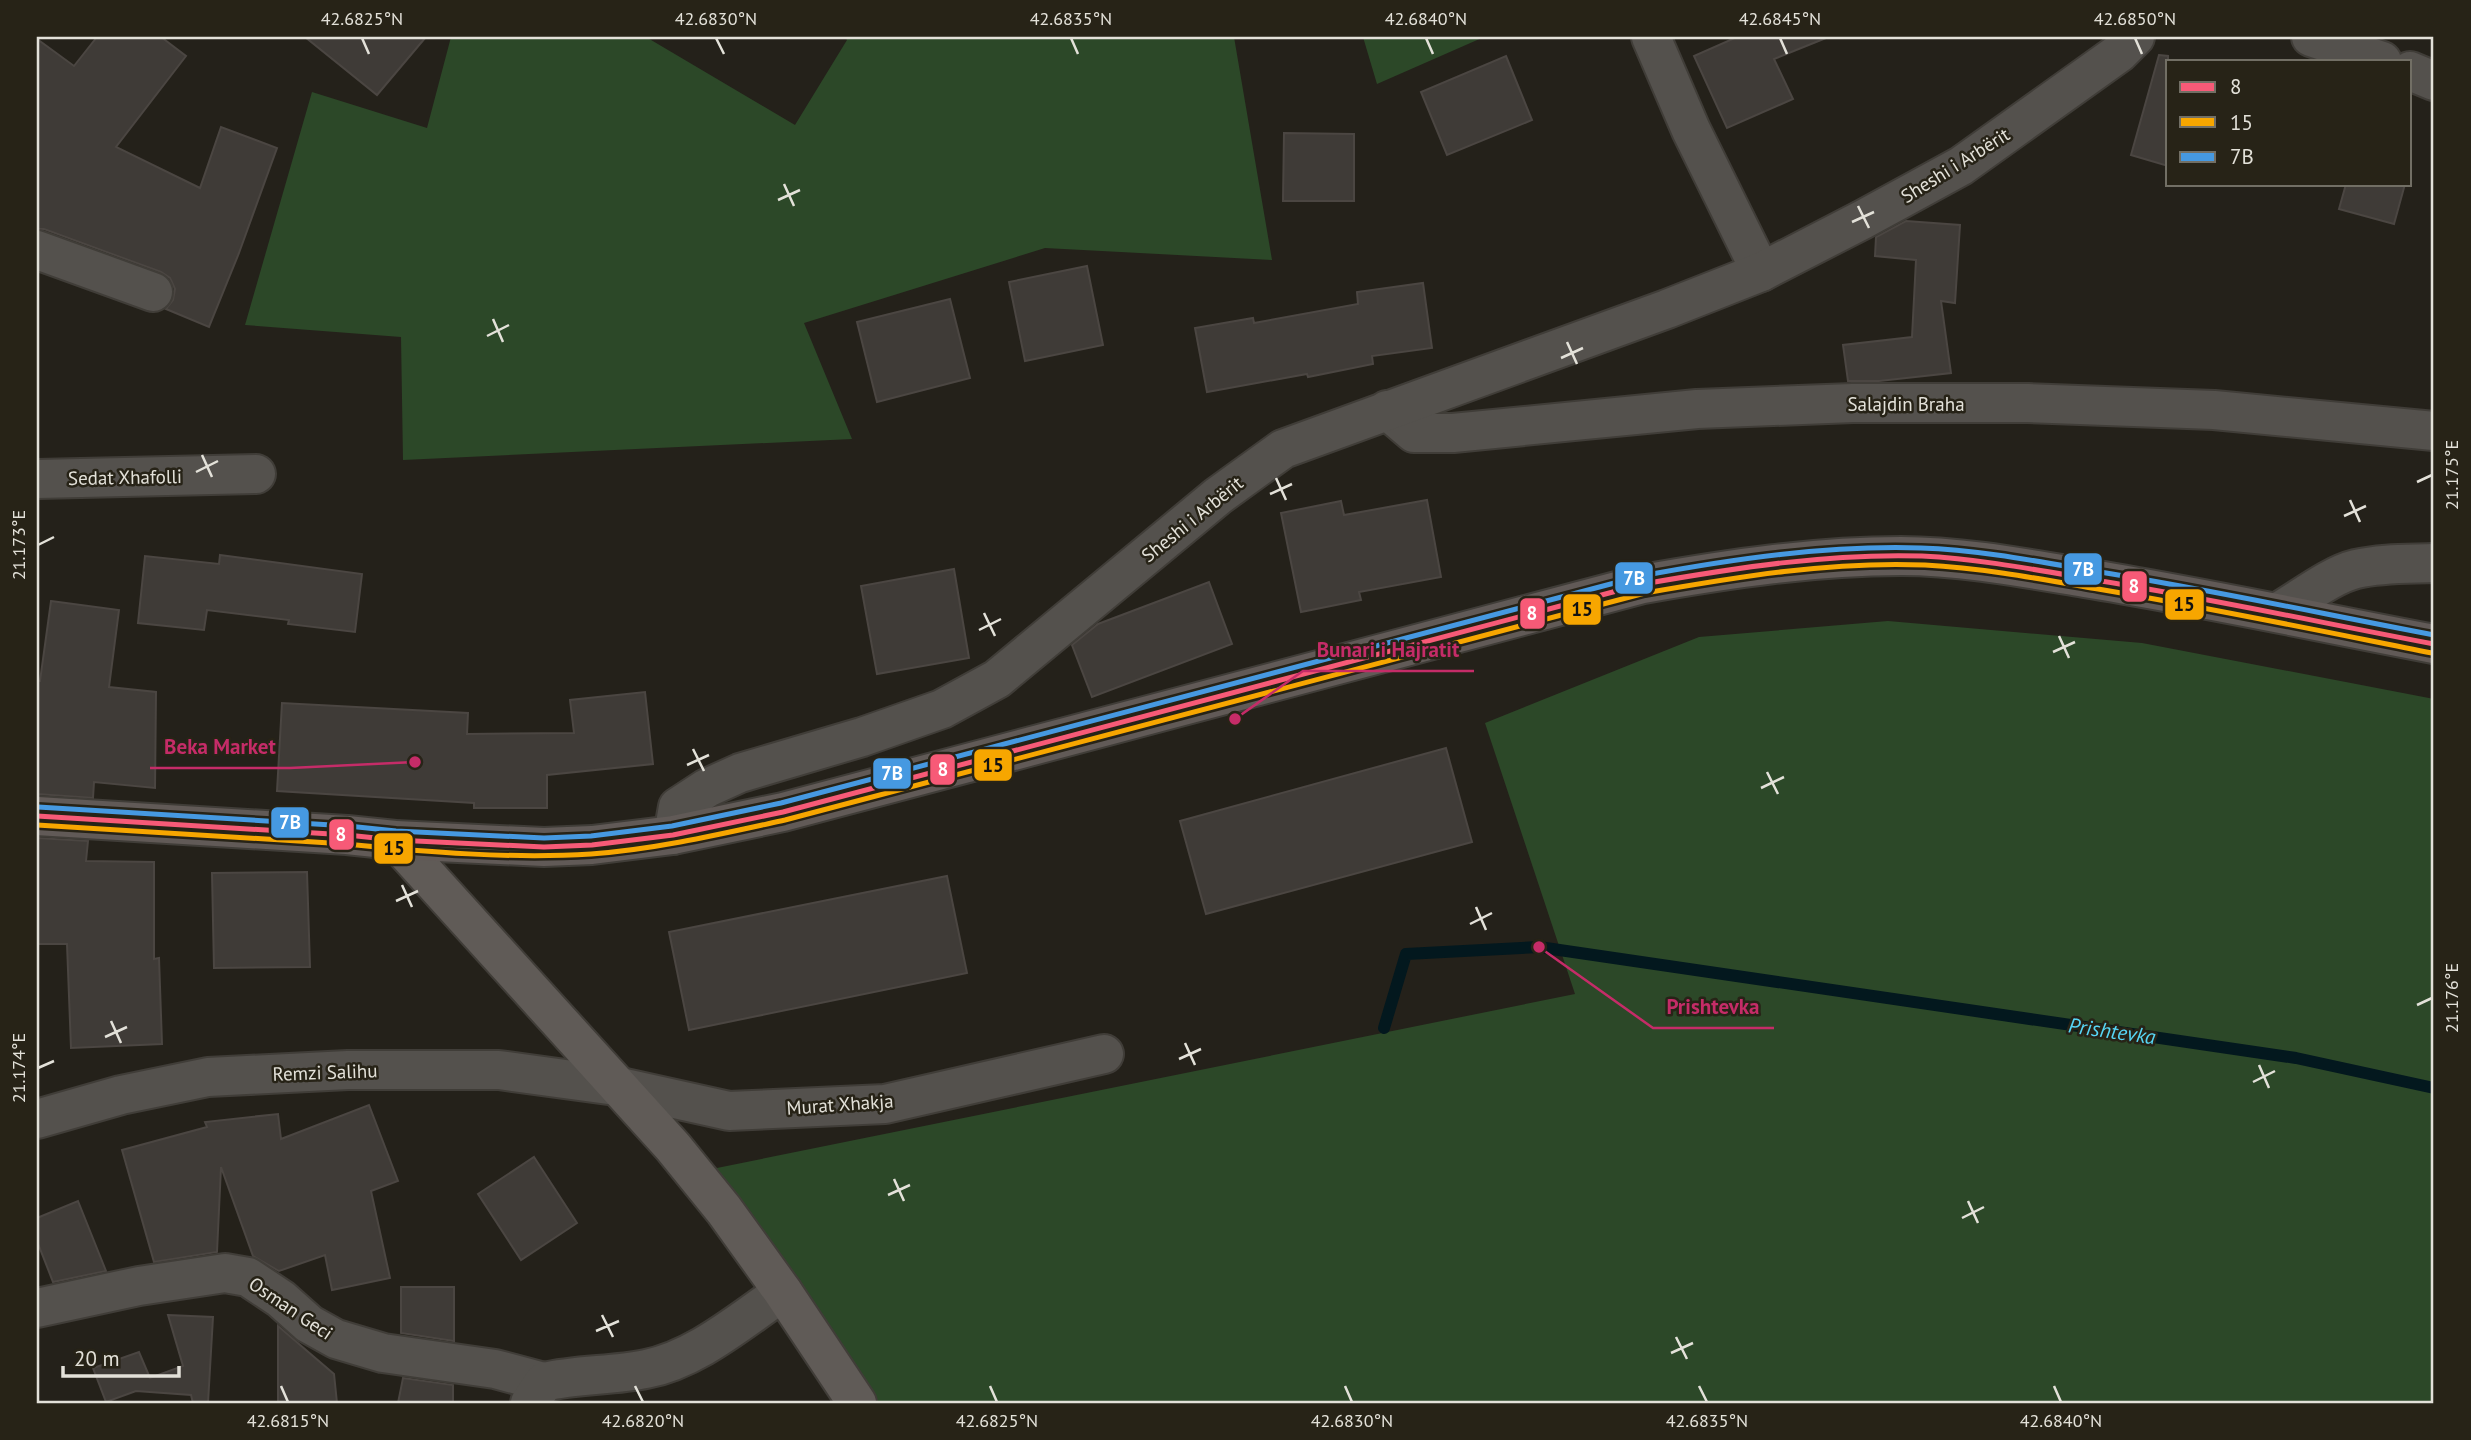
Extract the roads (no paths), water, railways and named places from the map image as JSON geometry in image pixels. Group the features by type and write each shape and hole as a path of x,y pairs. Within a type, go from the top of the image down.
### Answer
{"main road":[{"path":"37,816 544,848 673,835 848,795 1643,584 1727,569 1818,559 1903,556 1980,562 2170,592 2434,644"}],"street":[{"path":"1651,37 1691,130 1760,272"},
{"name":"Sheshi i Arbërit","path":"673,835 678,807 707,788 740,773 862,737 942,709 996,679 1218,496 1283,449 1630,323 1760,272 1961,166 2119,52 2135,37"},
{"path":"2311,37 2379,60"},
{"path":"2412,72 2434,81"},
{"path":"37,250 153,292"},
{"name":"Salajdin Braha","path":"1387,410 1414,433 1453,433 1697,409 1853,403 2028,403 2214,410 2434,431"},
{"name":"Sedat Xhafolli","path":"37,478 256,474"},
{"path":"2278,612 2353,570 2386,565 2434,564"},
{"path":"395,840 673,1147 724,1210 783,1292 857,1403"},
{"name":"Murat Xhakja","path":"616,1086 729,1111 885,1104 1104,1054"},
{"name":"Remzi Salihu","path":"37,1119 121,1095 208,1077 348,1070 499,1070 616,1086"},
{"name":"Osman Geci","path":"37,1308 139,1286 225,1273 248,1277 281,1299 309,1324 336,1339 383,1353 495,1369 537,1393"},
{"path":"537,1393 564,1377 648,1369 693,1352 783,1292"}],"waterway":[{"name":"Prishtevka","path":"1384,1028 1406,954 1539,947 2296,1058 2434,1088"}],"place":[{"name":"Bunari i Hajratit","path":"1235,719"},
{"name":"Beka Market","path":"415,762"},
{"name":"Prishtevka","path":"1539,947"}]}
